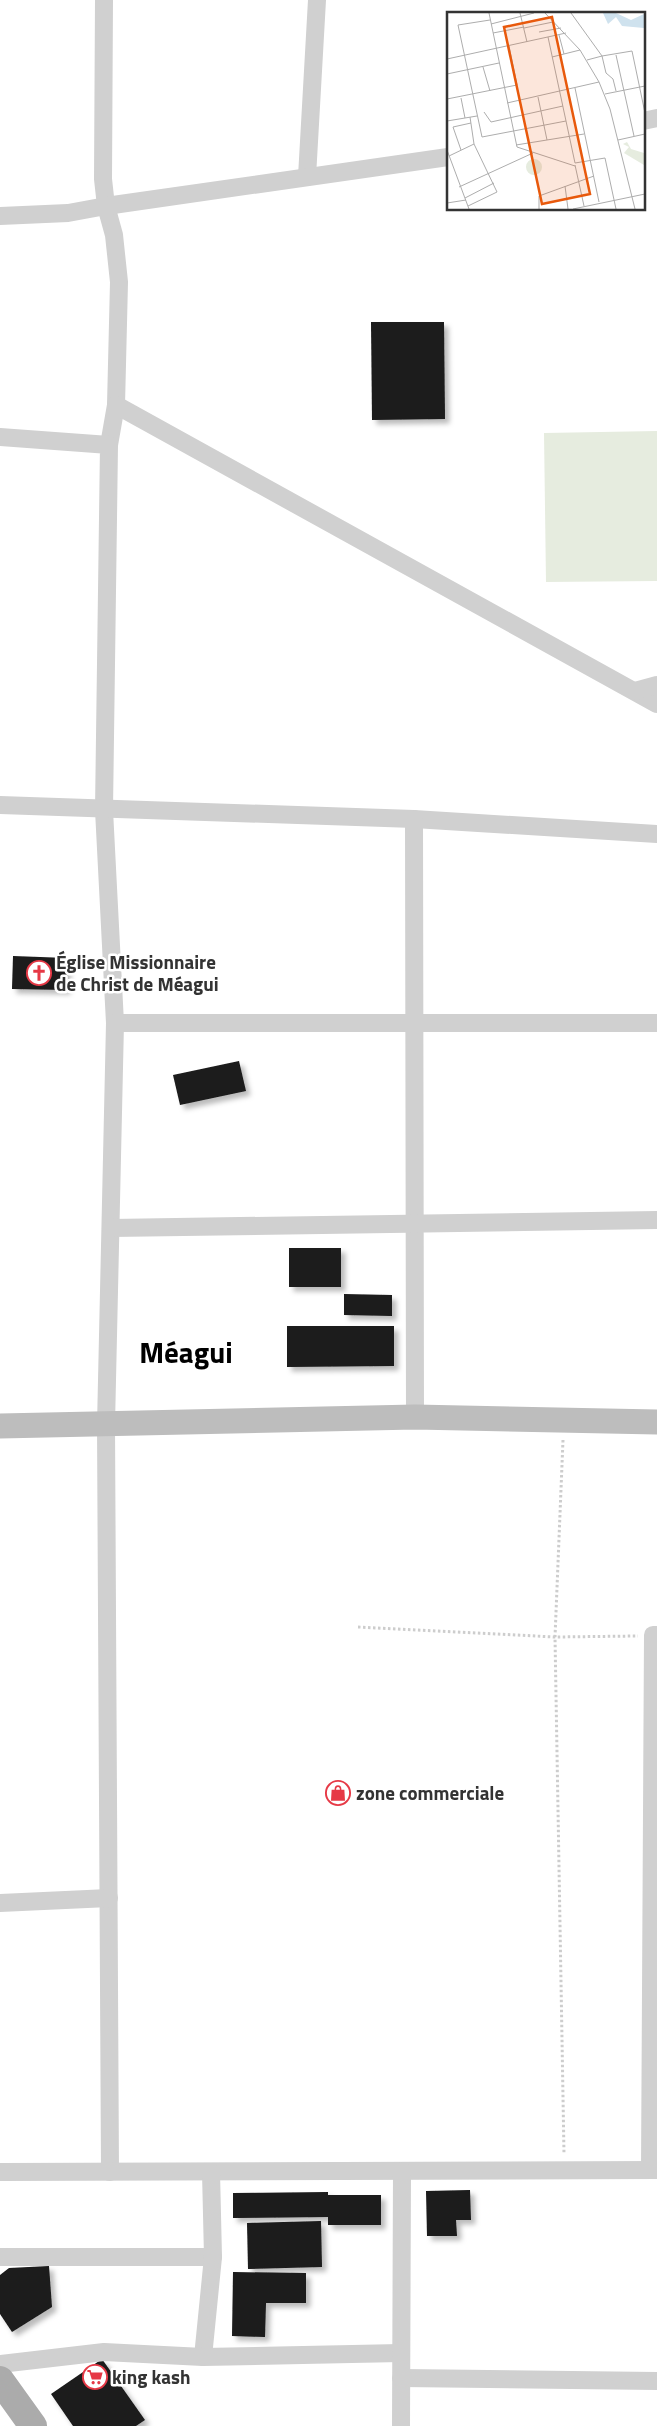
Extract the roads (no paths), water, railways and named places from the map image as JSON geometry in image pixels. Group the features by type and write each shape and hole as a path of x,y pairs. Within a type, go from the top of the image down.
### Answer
{"main road":[{"path":"0,2380 33,2426"}],"street":[{"path":"104,0 101,141 106,206 114,235 119,282 116,405 109,444 104,810 115,1023 106,1425 110,2172"},
{"path":"307,177 316,0"},
{"path":"644,121 657,118"},
{"path":"0,216 68,213 447,157"},
{"path":"116,405 657,704"},
{"path":"0,437 109,444"},
{"path":"635,691 657,685"},
{"path":"0,805 414,819 657,834"},
{"path":"414,819 415,1417"},
{"path":"115,1023 657,1023"},
{"path":"111,1228 657,1220"},
{"path":"0,1426 415,1417 563,1422 657,1422"},
{"path":"0,2172 653,2170 655,1635"},
{"path":"0,1903 109,1898"},
{"path":"401,2426 402,2171"},
{"path":"203,2357 213,2257 211,2172"},
{"path":"0,2257 213,2257"},
{"path":"0,2364 104,2352 203,2357 401,2353"},
{"path":"400,2378 657,2381"}],"place":[{"name":"Église Missionnaire de Christ de Méagui","path":"39,973"},
{"name":"zone commerciale","path":"338,1793"},
{"name":"king kash","path":"95,2377"}],"district":[{"name":"Méagui","path":"186,1353"}]}
